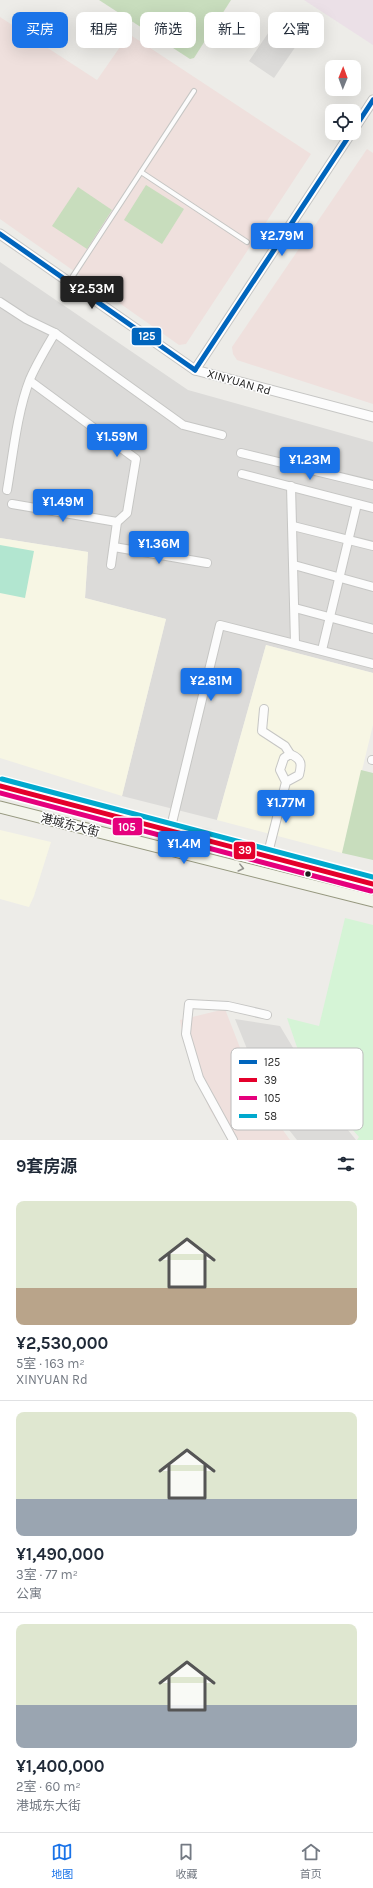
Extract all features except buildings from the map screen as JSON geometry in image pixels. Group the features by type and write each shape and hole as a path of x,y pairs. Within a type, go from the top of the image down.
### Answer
{"main road":[{"name":"港城东大街","path":"0,786 373,884"},
{"name":"港城东大街","path":"0,807 373,901"}],"street":[{"path":"361,118 373,100"},
{"path":"195,370 346,140"},
{"name":"XINYUAN Rd","path":"0,234 195,370 373,417"},
{"path":"0,302 26,319 55,333 183,425 222,435"},
{"path":"7,490 17,431 30,381 40,359 55,333"},
{"path":"30,381 136,459 127,513 117,522 112,565"},
{"path":"241,453 373,485"},
{"path":"242,474 373,508"},
{"path":"291,486 295,643"},
{"path":"12,504 117,522"},
{"path":"322,650 357,504"},
{"path":"293,526 373,546"},
{"path":"114,547 207,563"},
{"path":"294,565 373,586"},
{"path":"295,608 373,629"},
{"path":"170,831 220,626 295,643 373,664"},
{"path":"264,709 262,731 285,746 290,754 298,758 301,762 299,775 286,782"},
{"path":"267,857 286,782 280,770 284,758 290,754"},
{"path":"233,1140 199,1078 186,1034 189,1004 228,1006 267,1015"}],"lane":[{"path":"69,282 194,91"},
{"path":"141,172 247,242"}],"shaded area":[{"path":"304,0 373,0 373,45 324,12"},
{"path":"0,17 12,25 12,48 48,48 97,80 119,48 132,48 132,36 140,41 140,48 150,48 311,154 186,344 179,345 0,219"},
{"path":"268,33 268,48 295,48 274,78 249,61 258,48 260,48 260,45"},
{"path":"367,149 373,153 373,404 237,360 233,354 232,347"},
{"path":"0,262 188,390 373,442 373,673 266,645 217,820 122,796 166,619 85,598 88,552 0,538"},
{"path":"0,538 88,552 85,598 166,619 122,796 0,758"},
{"path":"266,645 373,673 373,725 342,853 217,820"},
{"path":"0,830 51,842 34,896 29,907 0,899"},
{"path":"225,1009 240,1048 231,1048 231,1130 283,1130 290,1140 228,1140 209,1108 192,1067 184,1044 180,1020"},
{"path":"235,1019 280,1026 293,1048 247,1048"},
{"path":"289,1130 348,1130 356,1140 297,1140"}],"green space":[{"path":"99,0 231,0 223,12 204,12 204,42 194,58 190,59 173,48 196,48 196,12 140,12 140,27 132,21 132,12 118,12"},
{"path":"146,185 184,209 162,244 124,220"},
{"path":"78,187 112,210 87,249 52,226"},
{"path":"0,545 34,551 25,598 0,593"},
{"path":"361,770 373,773 373,860 342,853"},
{"path":"345,918 373,925 373,1140 357,1140 359,1137 353,1130 363,1130 363,1048 297,1048 287,1018 319,1026"}],"transit line":[{"name":"125","path":"361,118 373,100"},
{"name":"125","path":"195,370 346,140"},
{"name":"125","path":"0,234 195,370"},
{"name":"58","path":"2,779 373,877"},
{"name":"39","path":"0,786 373,884"},
{"name":"105","path":"0,793 371,891"}]}
